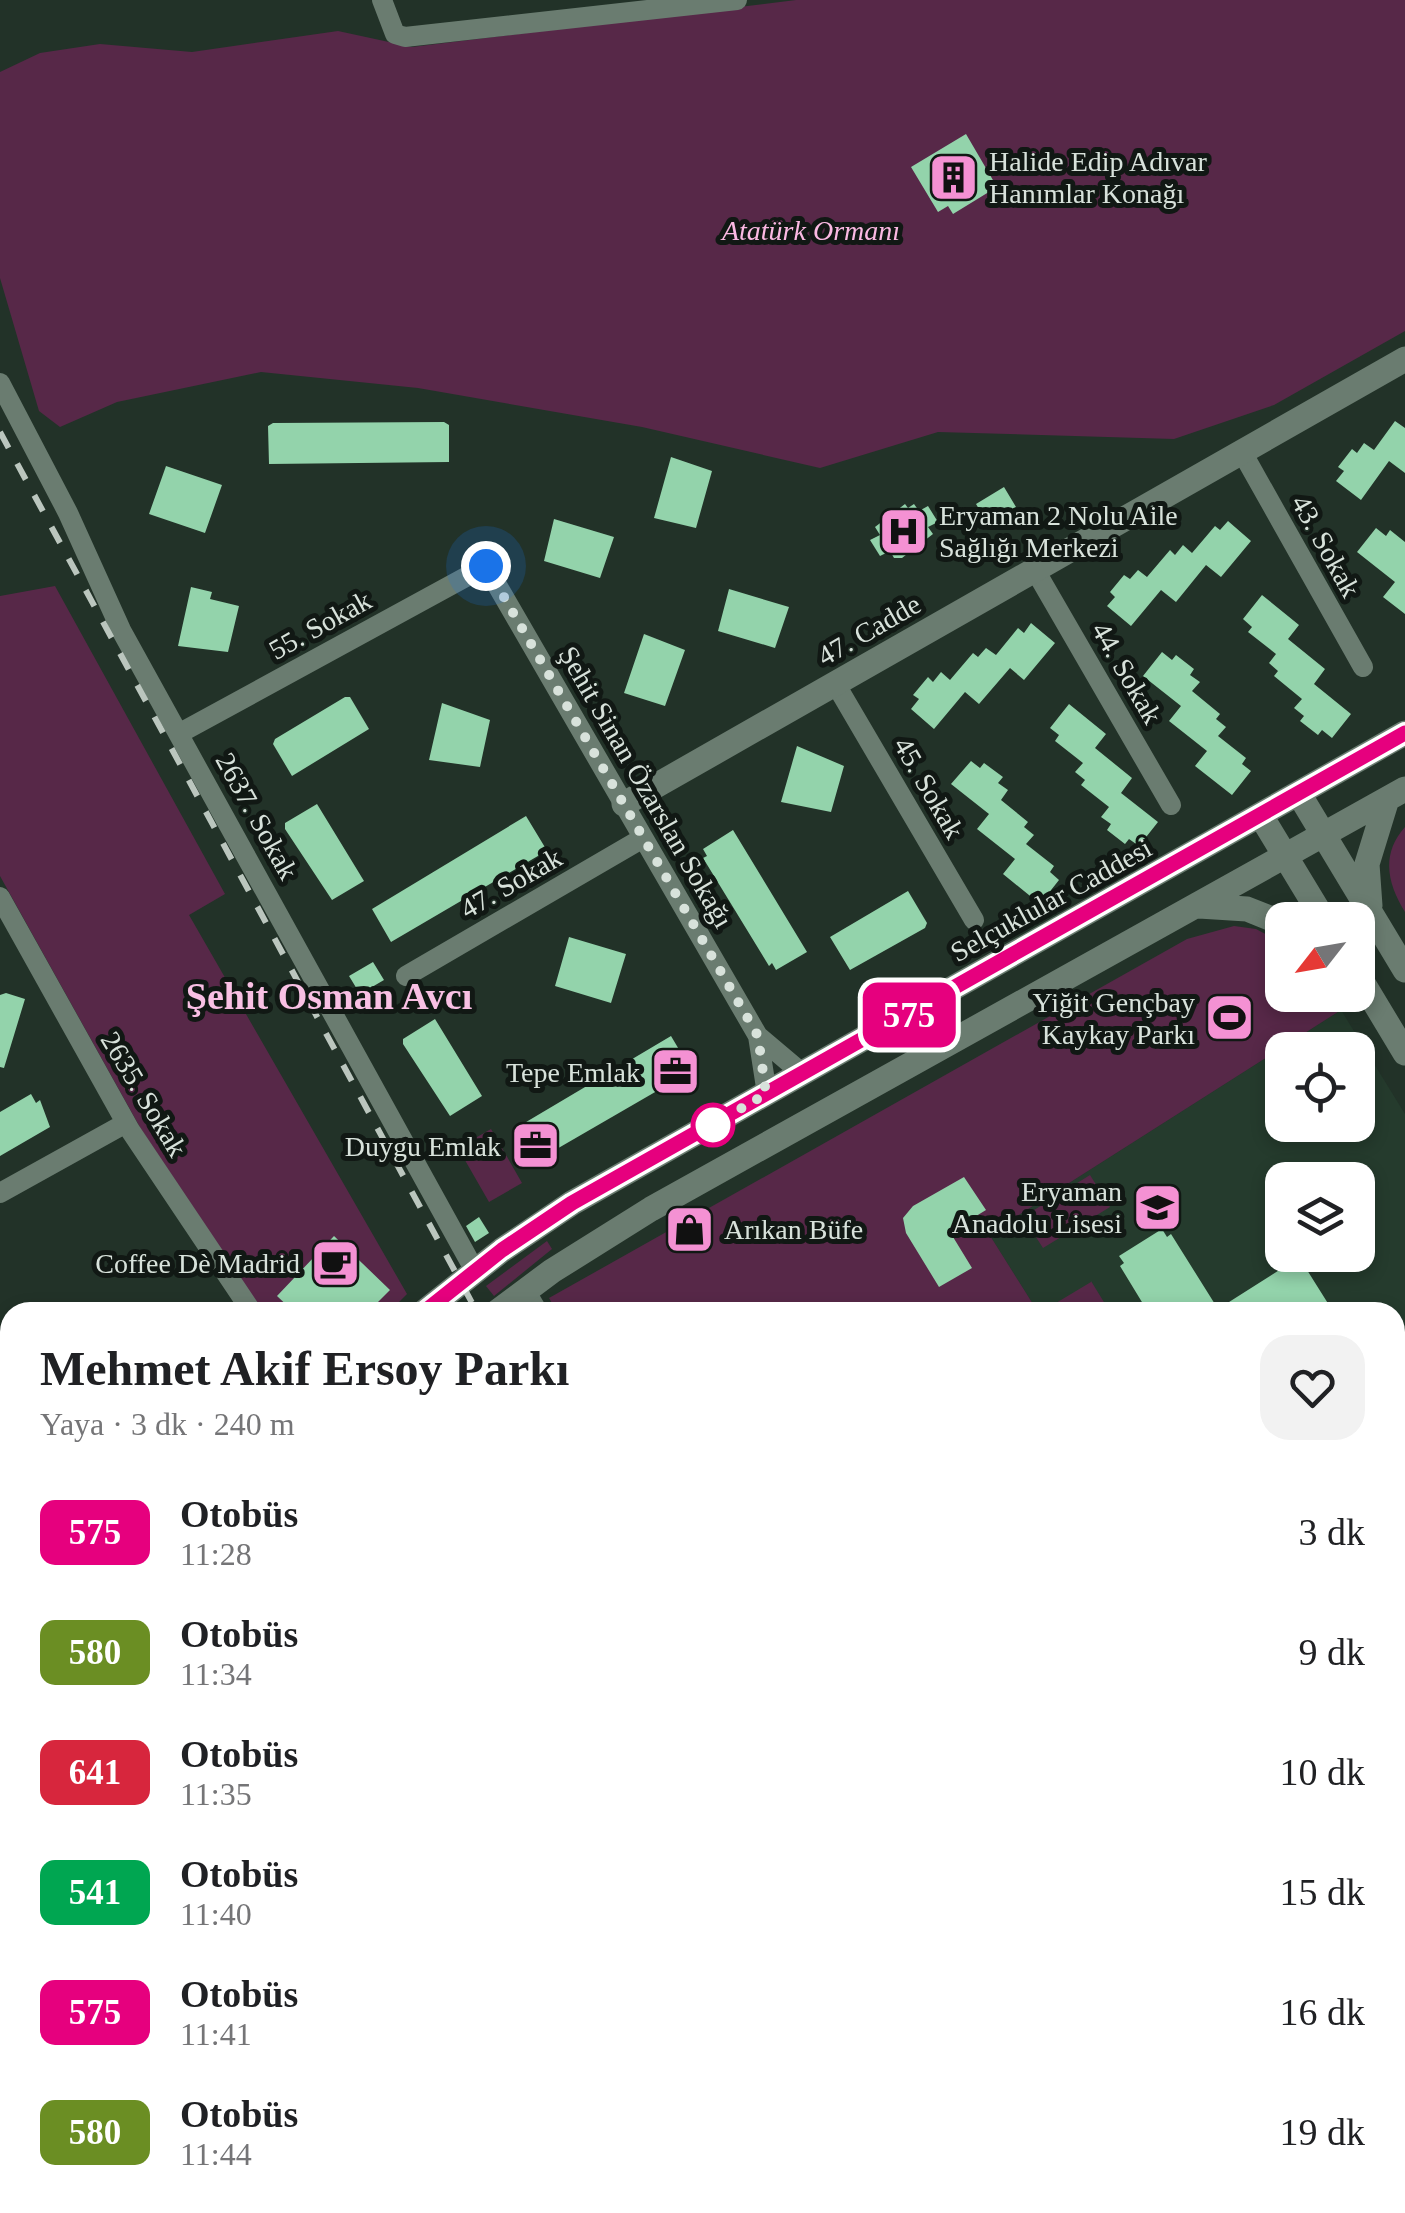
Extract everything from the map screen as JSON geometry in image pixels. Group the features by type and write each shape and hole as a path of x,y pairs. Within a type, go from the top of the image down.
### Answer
{"main road":[{"name":"47. Cadde","path":"624,804 1405,359"},
{"name":"Selçuklular Caddesi","path":"436,1302 572,1203 1405,733"},
{"path":"1298,794 1364,902"},
{"path":"532,1302 652,1209 1396,794"},
{"path":"1371,902 1368,864 1396,794"},
{"path":"1261,816 1313,902"},
{"path":"1199,906 1247,909 1265,916"},
{"path":"1375,921 1405,970"},
{"path":"1375,1003 1405,1053"},
{"path":"804,1074 826,1112"},
{"path":"766,1094 788,1134"}],"street":[{"path":"382,0 395,34 406,37 737,0"},
{"name":"2637. Sokak","path":"0,383 68,513 121,630 475,1270"},
{"name":"43. Sokak","path":"1242,452 1363,667"},
{"name":"55. Sokak","path":"180,733 486,566"},
{"name":"Şehit Sinan Özarslan Sokağı","path":"486,566 758,1036"},
{"name":"44. Sokak","path":"1035,570 1171,805"},
{"name":"45. Sokak","path":"835,683 974,920"},
{"name":"47. Sokak","path":"406,976 644,838"},
{"name":"2635. Sokak","path":"0,897 126,1123 245,1302"},
{"path":"758,1036 804,1074"},
{"path":"758,1036 766,1094"},
{"path":"0,1193 126,1123"}],"shaded area":[{"name":"Eryaman Anadolu Lisesi","path":"1342,1012 1355,1032 1306,1032"},
{"name":"Eryaman Anadolu Lisesi","path":"1265,1058 1265,1142 1375,1142 1375,1065 1405,1114 1405,1302 1032,1302 989,1234"}],"green space":[{"name":"Atatürk Ormanı","path":"796,0 1405,0 1405,331 1274,405 1174,439 938,432 820,468 642,427 418,388 261,372 117,402 60,427 39,411 0,278 0,72 40,53 100,44 192,52 338,31 412,47"},
{"path":"55,586 225,894 189,915 407,1294 399,1302 256,1302 141,1129 0,876 0,596"},
{"path":"1405,827 1405,912 1389,869 1392,848"},
{"path":"1234,926 1256,929 1265,934 1265,1012 1338,1012 1306,1032 1265,1032 1265,1058 989,1234 1032,1302 551,1302 549,1298 1187,939"},
{"path":"491,1129 522,1183 489,1202 458,1148"},
{"path":"1090,1175 1110,1207 1043,1248 1023,1217"},
{"path":"547,1241 552,1249 494,1296 486,1286"},
{"path":"1091,1282 1104,1302 1058,1302"}],"building":[{"name":"Halide Edip Adıvar Hanımlar Konağı","path":"966,134 997,187 953,214 948,206 938,212 911,167"},
{"path":"1395,421 1405,428 1405,473 1389,461 1361,500 1336,481 1344,471 1338,467 1352,449 1357,453 1364,443 1374,450"},
{"path":"273,423 449,425 449,462 269,464 268,426"},
{"path":"671,457 712,471 696,528 654,518"},
{"path":"166,466 222,485 205,533 149,514"},
{"path":"1004,487 1016,507 988,524 976,504"},
{"name":"Eryaman 2 Nolu Aile Sağlığı Merkezi","path":"905,504 908,508 914,504 919,511 928,506 938,522 928,527 933,534 902,558 894,558 890,551 880,556 870,540 880,535 875,527"},
{"path":"554,519 614,537 600,578 544,561"},
{"path":"1228,521 1251,541 1221,577 1206,565 1176,602 1161,590 1131,626 1107,606 1115,597 1110,592 1124,575 1130,579 1138,570 1147,577 1170,550 1175,555 1183,545 1192,553 1215,526 1220,530"},
{"path":"1376,528 1386,536 1390,530 1405,542 1405,614 1383,597 1395,582 1357,552"},
{"path":"191,587 212,592 210,599 239,606 228,652 178,646"},
{"path":"729,589 789,607 775,648 718,631"},
{"path":"1262,595 1299,625 1288,639 1325,669 1314,684 1351,714 1332,738 1322,730 1318,735 1300,721 1304,716 1294,708 1302,699 1274,676 1278,671 1269,663 1276,654 1248,632 1252,627 1243,619"},
{"path":"1031,623 1055,643 1024,680 1010,668 979,704 965,692 934,729 911,709 919,699 913,695 928,677 933,682 941,672 950,680 973,653 978,657 986,648 996,655 1018,628 1024,633"},
{"path":"644,634 685,650 665,706 624,693"},
{"path":"1162,652 1172,660 1176,655 1194,669 1190,675 1200,682 1192,691 1220,714 1216,719 1226,727 1218,736 1246,758 1242,764 1251,771 1232,795 1195,766 1207,751 1169,721 1181,706 1143,676"},
{"path":"350,697 369,729 292,776 273,744 275,739"},
{"path":"442,703 490,720 480,767 429,760"},
{"path":"1069,704 1106,734 1095,748 1132,778 1121,793 1158,822 1139,846 1129,839 1125,844 1107,830 1111,824 1101,817 1109,807 1081,785 1085,780 1075,772 1083,763 1055,741 1059,735 1050,728"},
{"path":"797,746 844,766 831,812 781,802"},
{"path":"971,761 980,768 984,763 1003,777 998,783 1008,790 1001,800 1028,822 1024,827 1034,835 1026,844 1054,866 1050,872 1059,880 1040,904 1003,874 1015,859 977,829 989,814 951,784"},
{"path":"317,804 364,881 332,900 285,829 285,823"},
{"path":"526,816 546,849 543,853 391,942 372,909"},
{"path":"733,830 807,952 776,970 772,963 769,966 703,858 707,856 703,849"},
{"path":"908,891 927,923 925,928 850,970 830,937"},
{"path":"569,937 626,954 611,1003 555,986"},
{"path":"373,962 384,980 360,994 349,976"},
{"path":"0,995 25,999 4,1068 0,1067"},
{"path":"435,1019 482,1096 450,1116 403,1044 403,1039"},
{"path":"671,1036 690,1068 688,1073 536,1161 516,1128"},
{"path":"31,1094 36,1103 40,1100 50,1127 0,1156 0,1112"},
{"path":"964,1177 986,1210 950,1232 972,1268 939,1287 906,1233 903,1218 913,1206"},
{"path":"479,1217 489,1233 475,1242 466,1226"},
{"path":"1162,1229 1167,1237 1171,1234 1214,1302 1142,1302 1120,1266 1124,1263 1119,1256"},
{"name":"Coffee Dè Madrid","path":"334,1236 390,1290 378,1302 283,1302 277,1296"},
{"path":"1276,1272 1308,1272 1327,1302 1229,1302"}],"railway":[{"path":"0,432 472,1302"}],"bus line":[{"name":"575","path":"436,1302 502,1250 572,1203 1405,733"}],"place":[{"name":"Halide Edip Adıvar Hanımlar Konağı","path":"954,177"},
{"name":"Eryaman 2 Nolu Aile Sağlığı Merkezi","path":"904,531"},
{"name":"Yiğit Gençbay Kaykay Parkı","path":"1230,1018"},
{"name":"Tepe Emlak","path":"675,1072"},
{"name":"Duygu Emlak","path":"536,1146"},
{"name":"Eryaman Anadolu Lisesi","path":"1157,1207"},
{"name":"Arıkan Büfe","path":"689,1229"},
{"name":"Coffee Dè Madrid","path":"335,1263"}],"district":[{"name":"Şehit Osman Avcı","path":"329,996"}],"route":[{"path":"486,566 758,1036 766,1094 702,1131 713,1125"}]}
